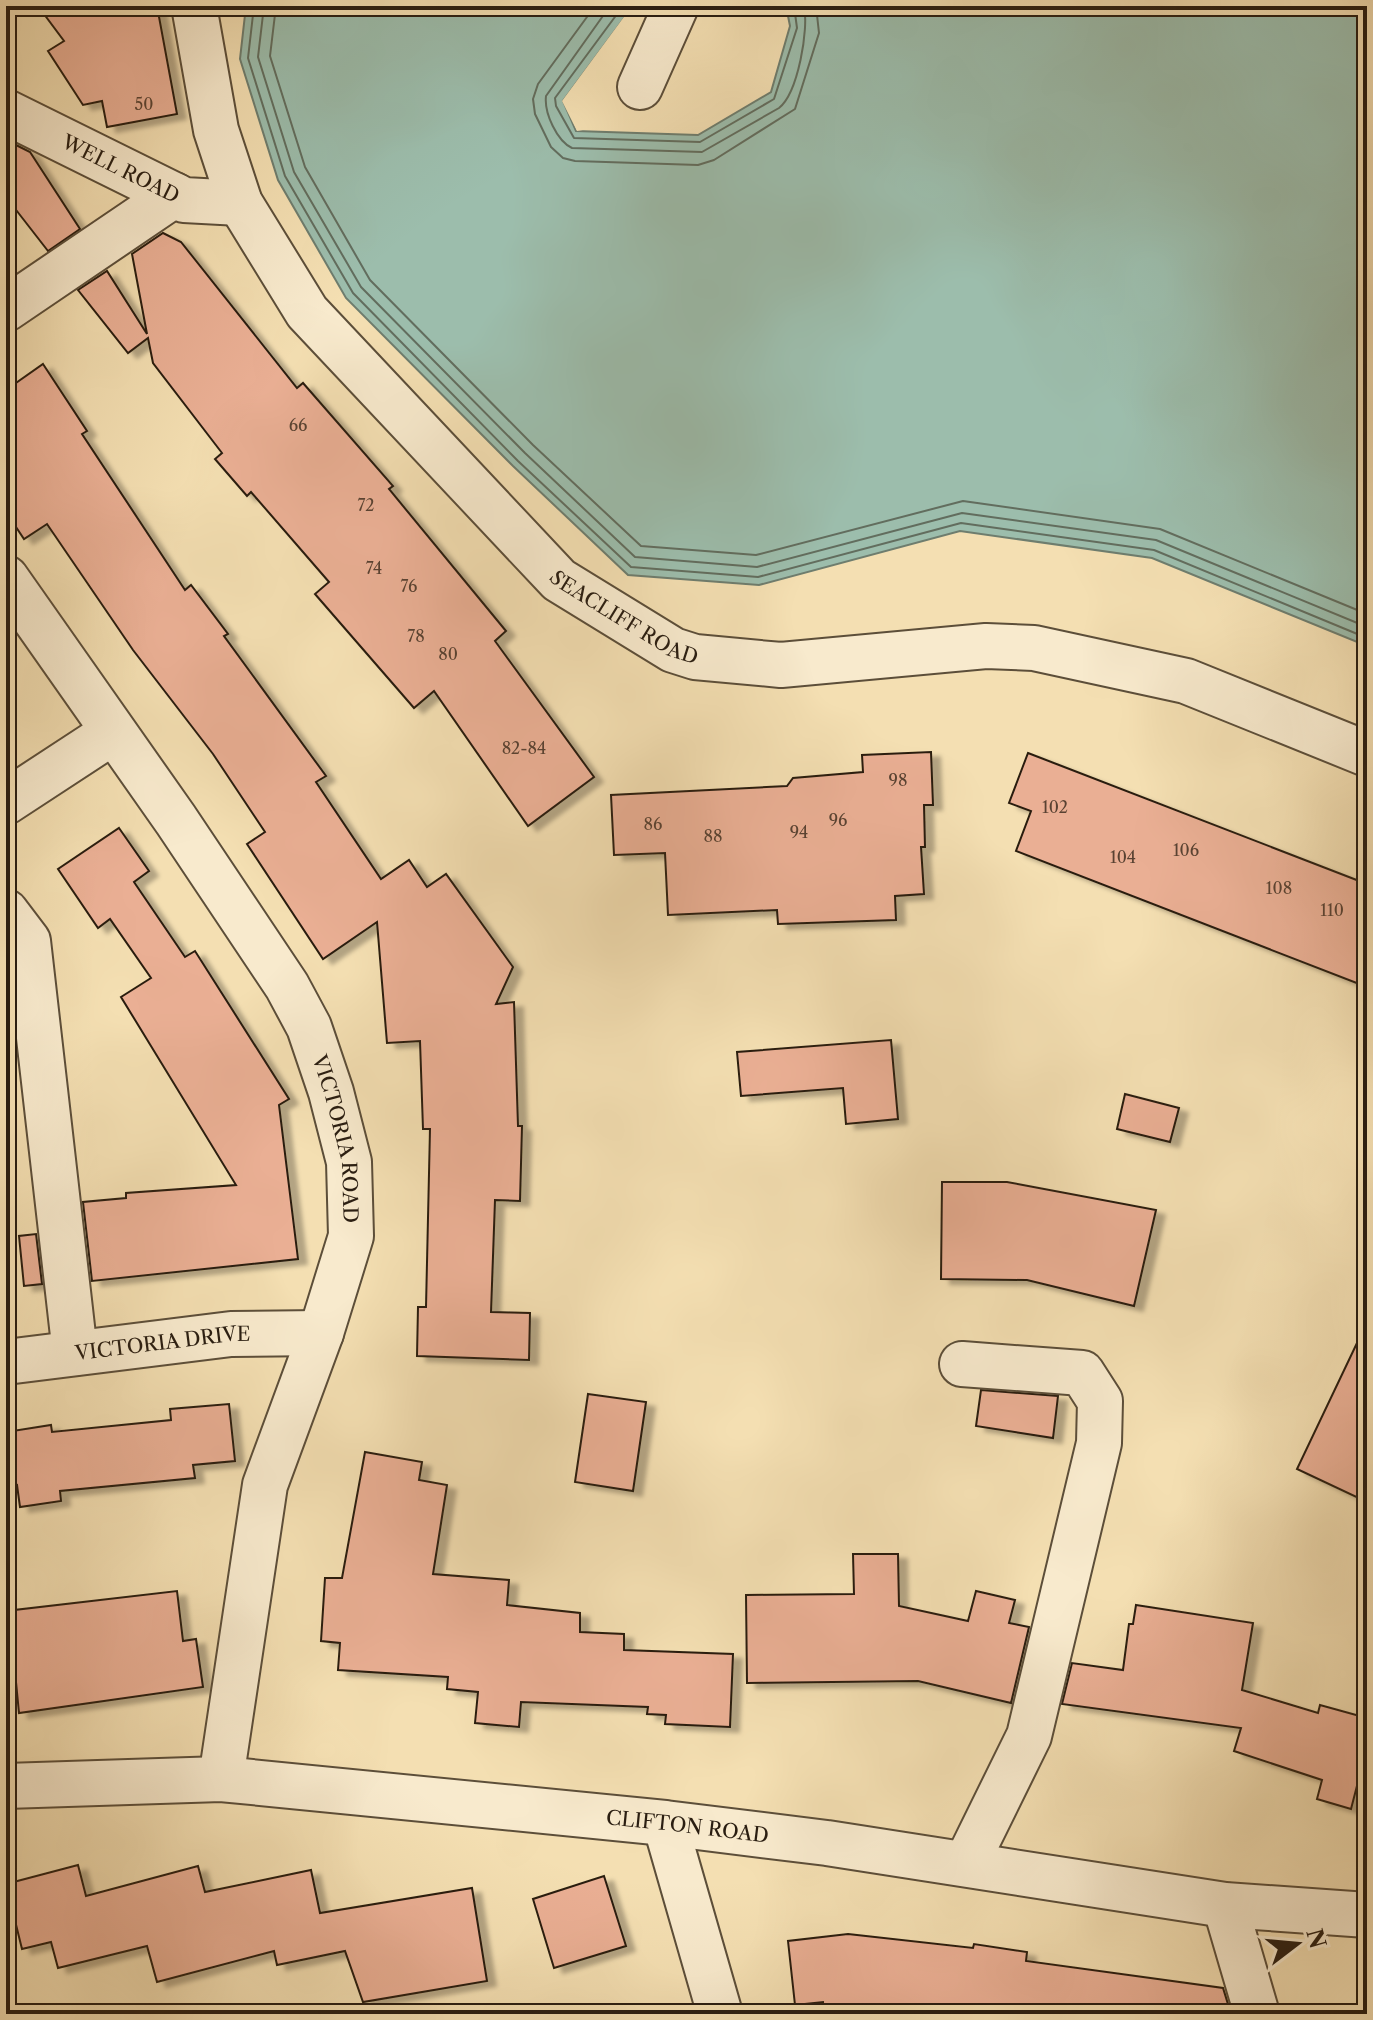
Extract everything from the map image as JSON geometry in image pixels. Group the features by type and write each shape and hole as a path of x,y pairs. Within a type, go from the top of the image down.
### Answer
{"street":[{"name":"SEACLIFF ROAD","path":"194,6 216,130 240,203 307,312 559,580 673,650 695,657 781,665 986,646 1034,648 1186,681 1367,754"},
{"path":"640,87 676,6"},
{"name":"WELL ROAD","path":"6,112 184,200 240,203"},
{"path":"6,309 174,195"},
{"name":"VICTORIA ROAD","path":"6,578 176,820 287,986 318,1053 349,1162 351,1236 321,1333 265,1485 221,1779"},
{"path":"6,802 113,732"},
{"path":"6,912 28,941 75,1353"},
{"name":"VICTORIA DRIVE","path":"6,1362 231,1334 321,1333"},
{"path":"962,1364 1082,1373 1100,1401 1099,1443 1029,1736 966,1864"},
{"name":"CLIFTON ROAD","path":"6,1786 221,1779 665,1823 966,1864 1225,1905 1367,1915"},
{"path":"665,1823 720,2014"},
{"path":"1225,1905 1257,2014"}],"water":[{"path":"246,6 633,6 563,101 576,131 698,135 771,92 790,26 786,6 1367,6 1367,646 1152,558 960,531 759,585 628,575 513,466 346,298 278,180 240,59"}],"pier":[{"path":"632,6 637,6 567,102 579,127 594,128 577,131 562,101"}],"building":[{"path":"38,6 157,6 177,114 107,127 102,101 83,105 48,51 64,41"},
{"path":"6,140 30,152 80,229 48,251 6,197"},
{"path":"163,233 181,242 297,388 303,383 393,486 389,489 506,631 495,641 594,777 528,826 434,691 414,708 315,594 329,582 251,492 247,496 215,459 222,453 153,363 148,338 128,353 78,290 107,271 147,334 132,254"},
{"path":"43,364 87,431 82,434 185,590 191,585 228,634 224,636 326,776 316,782 381,879 409,860 427,887 446,874 513,967 496,1004 514,1002 518,1126 522,1126 520,1201 495,1200 491,1312 530,1313 529,1360 417,1356 418,1307 426,1307 430,1129 423,1129 420,1041 387,1043 377,922 323,959 247,844 265,832 213,754 133,650 47,524 24,539 6,512 6,390"},
{"path":"931,752 933,805 924,805 925,847 921,847 924,894 895,896 896,920 778,924 777,910 668,915 665,853 614,855 611,795 787,786 793,778 863,772 862,755"},
{"path":"1028,753 1367,884 1367,987 1016,851 1031,811 1009,803"},
{"path":"119,828 149,871 134,882 185,957 195,951 289,1099 279,1105 298,1259 92,1281 83,1202 126,1198 126,1193 236,1185 121,997 151,978 110,919 98,928 58,869"},
{"path":"891,1040 898,1119 846,1124 843,1088 741,1096 737,1052"},
{"path":"1125,1094 1179,1108 1170,1142 1117,1129"},
{"path":"942,1182 1007,1182 1156,1210 1134,1306 1027,1280 941,1279"},
{"path":"36,1234 42,1284 24,1286 19,1236"},
{"path":"1367,1322 1367,1502 1297,1469"},
{"path":"981,1390 1058,1396 1053,1438 976,1426"},
{"path":"588,1394 646,1402 633,1491 575,1482"},
{"path":"229,1404 235,1461 193,1465 195,1478 60,1491 61,1501 20,1507 17,1485 6,1487 6,1432 51,1425 52,1432 171,1420 170,1409"},
{"path":"365,1452 422,1462 419,1480 447,1485 433,1574 509,1580 507,1605 580,1613 580,1632 624,1634 624,1650 733,1654 730,1727 665,1724 666,1715 647,1714 648,1707 521,1702 519,1727 475,1723 478,1692 447,1689 448,1677 338,1670 340,1643 321,1641 325,1578 342,1578"},
{"path":"853,1554 898,1554 899,1606 968,1621 976,1591 1015,1600 1009,1623 1029,1627 1011,1703 918,1681 747,1683 746,1595 854,1594"},
{"path":"177,1591 183,1641 196,1639 203,1687 19,1713 16,1682 6,1683 6,1611"},
{"path":"1136,1605 1253,1623 1242,1690 1318,1713 1320,1705 1367,1718 1367,1747 1351,1809 1317,1799 1322,1780 1234,1751 1241,1728 1062,1704 1072,1663 1123,1670 1129,1624 1133,1624"},
{"path":"78,1865 86,1896 198,1866 205,1892 311,1870 320,1913 472,1888 487,1981 363,2002 345,1951 277,1965 274,1951 157,1982 147,1946 58,1968 51,1942 22,1949 6,1884"},
{"path":"604,1876 626,1946 554,1968 533,1899"},
{"path":"848,1934 973,1948 974,1944 1027,1952 1026,1961 1223,1988 1231,2014 824,2014 823,2002 795,2005 788,1941"}]}
